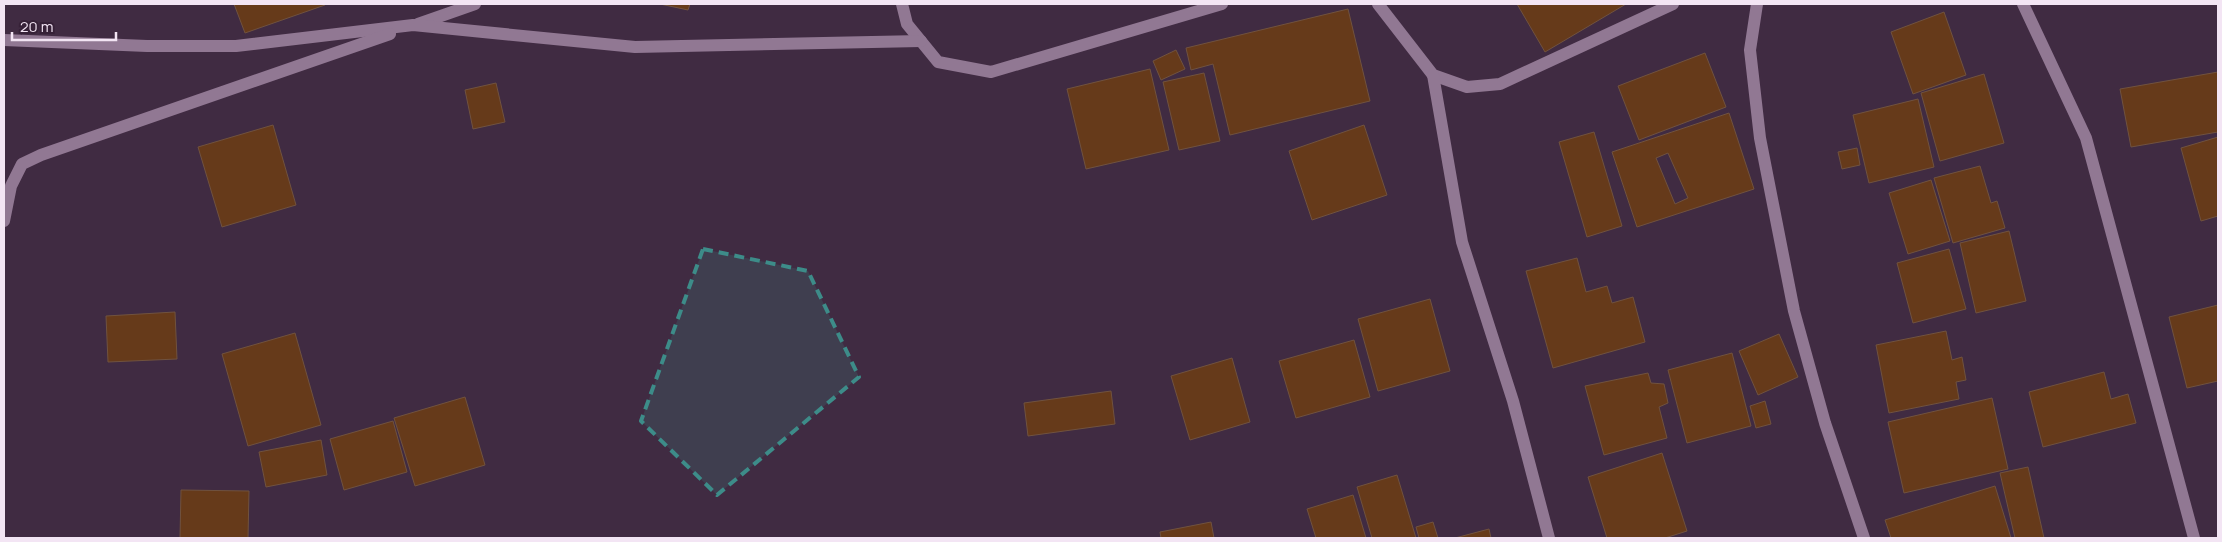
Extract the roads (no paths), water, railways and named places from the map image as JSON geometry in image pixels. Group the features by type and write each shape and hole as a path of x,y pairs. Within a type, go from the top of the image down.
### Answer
{"street":[{"path":"4,221 11,186 22,164 41,155 475,4"},
{"path":"902,4 907,24 938,62 991,72 1222,4"},
{"path":"1378,4 1433,75 1462,242 1513,401 1548,538"},
{"path":"1433,75 1467,87 1500,84 1673,4"},
{"path":"1757,4 1750,50 1760,138 1794,311 1825,422 1864,538"},
{"path":"2023,4 2086,138 2194,538"},
{"path":"4,40 147,46 236,46 413,26 635,47 921,41"}]}
